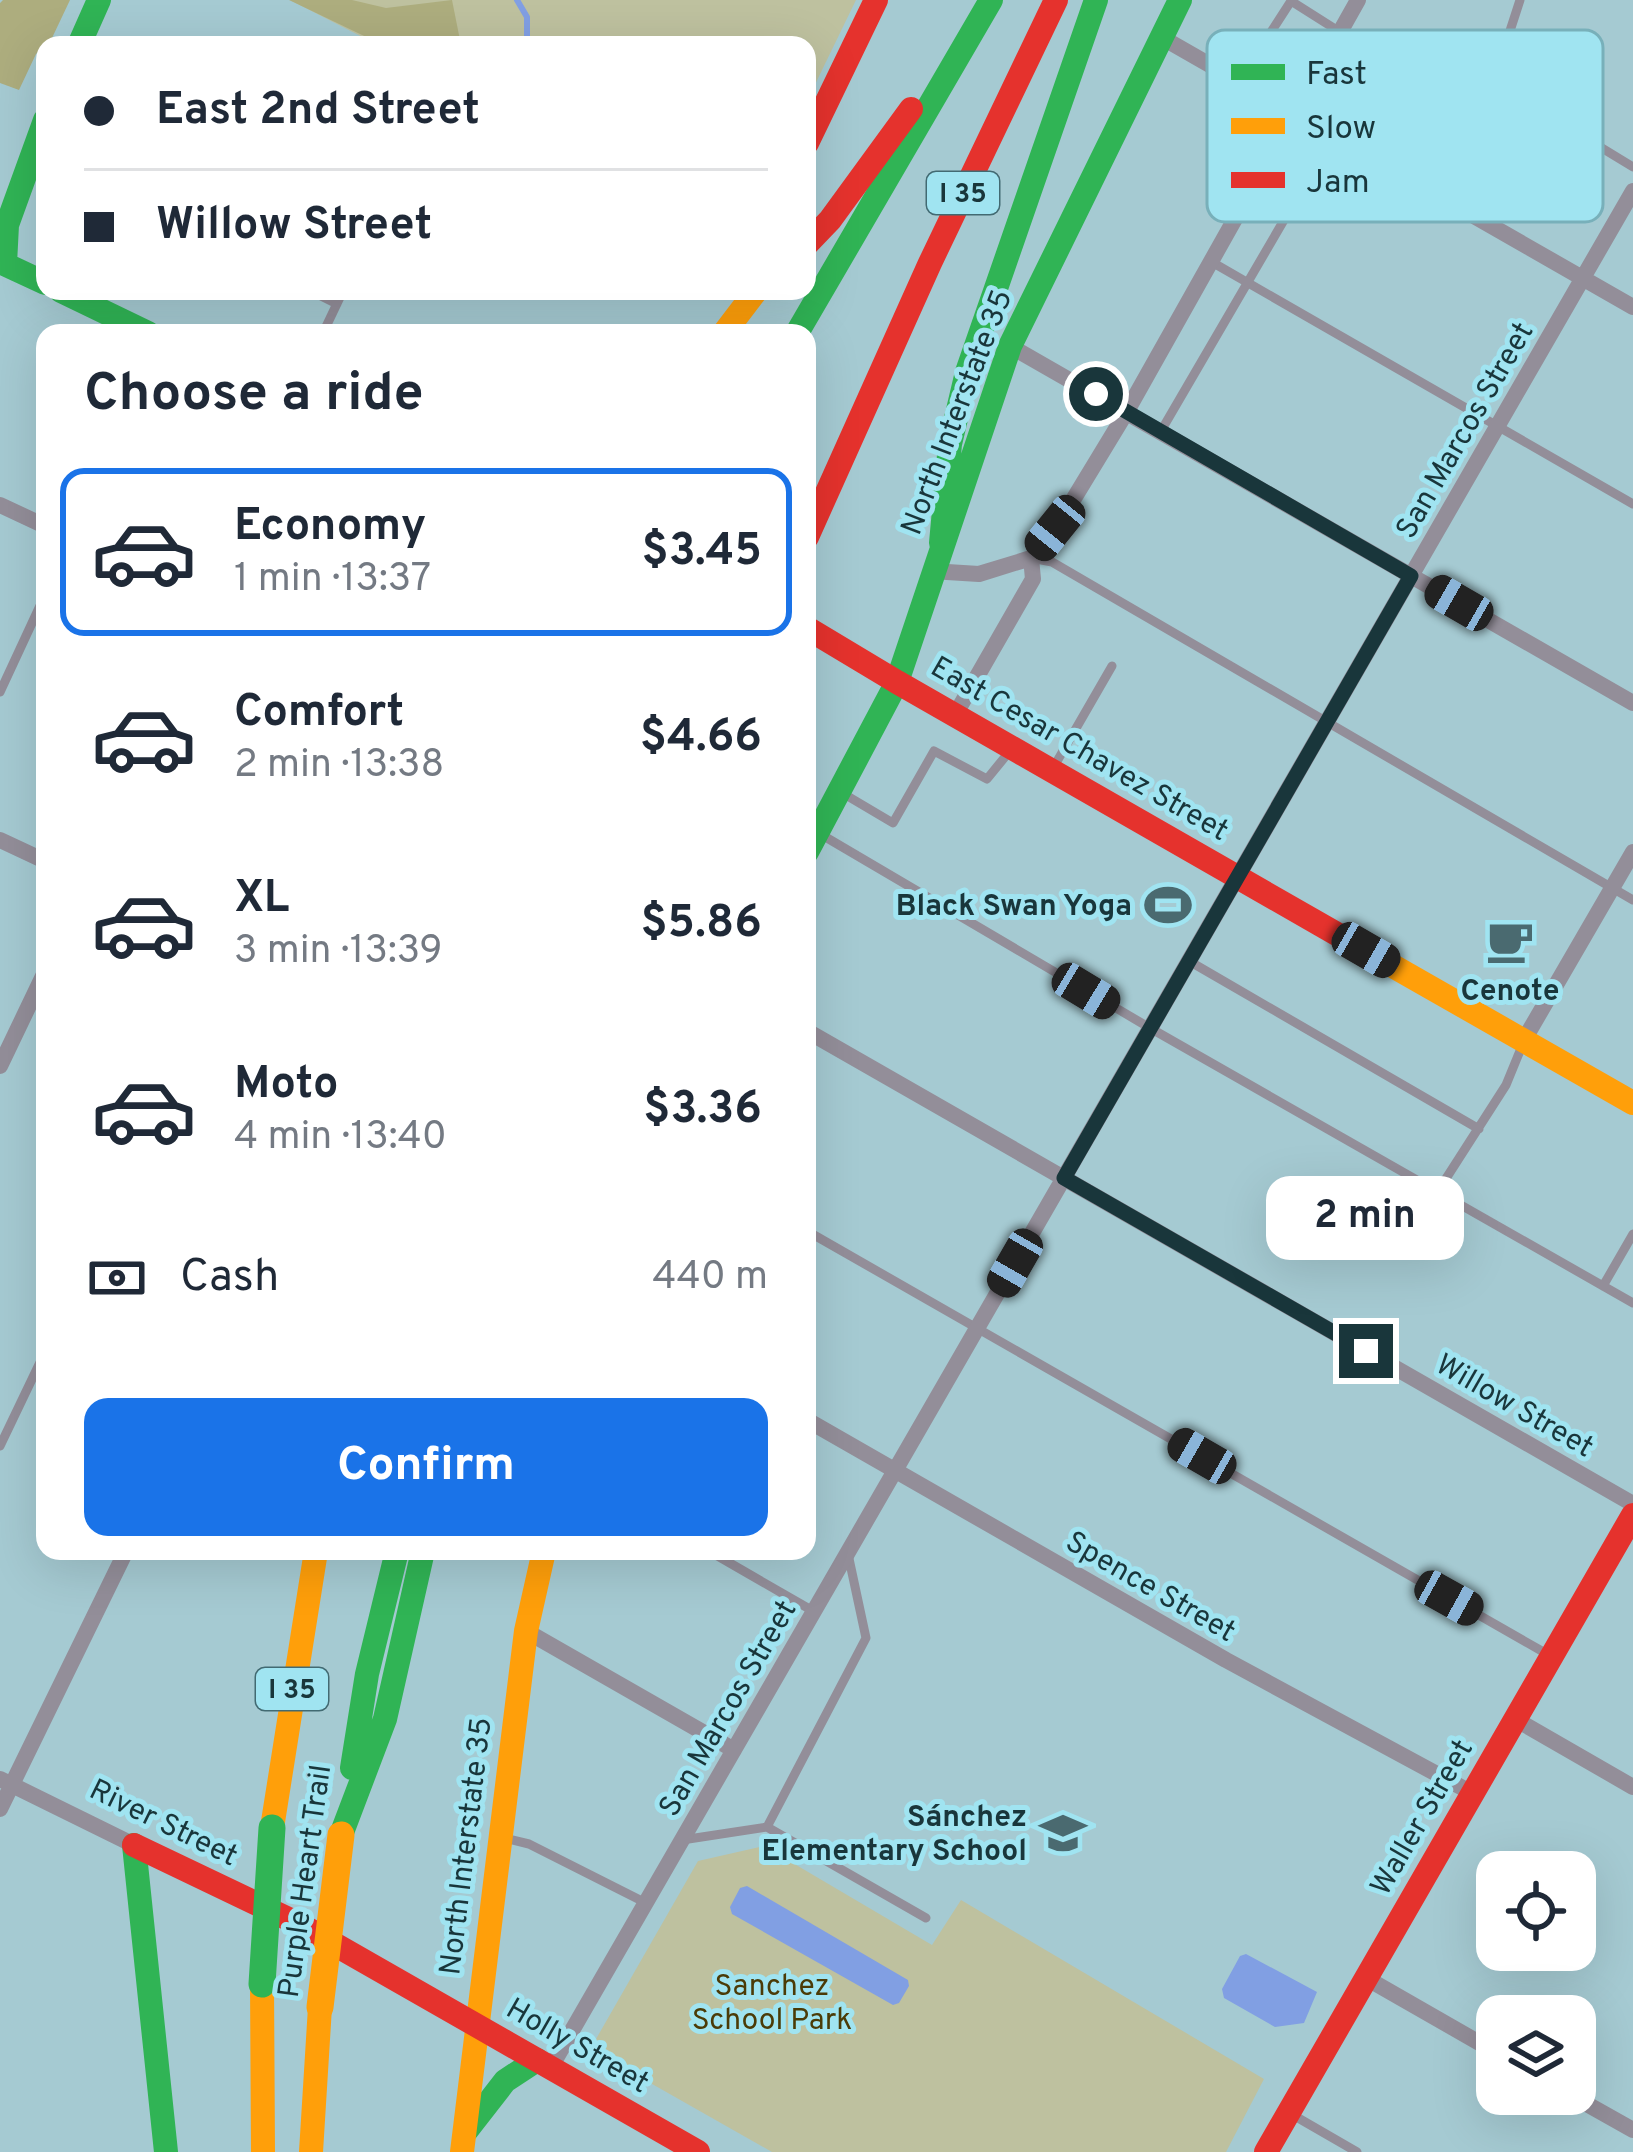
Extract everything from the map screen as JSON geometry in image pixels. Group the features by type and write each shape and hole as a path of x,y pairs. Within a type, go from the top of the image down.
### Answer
{"main road":[{"path":"83,36 99,0"},
{"path":"816,124 876,0"},
{"name":"I 35","path":"802,324 991,0"},
{"name":"I 35","path":"816,517 1056,0"},
{"path":"941,543 950,444 973,352 1096,0"},
{"name":"North Interstate 35","path":"816,835 897,682 1010,346 1180,0"},
{"path":"816,233 972,36"},
{"path":"36,145 7,226 2,268 36,280"},
{"path":"80,300 129,324"},
{"path":"727,324 748,300"},
{"name":"East Cesar Chavez Street","path":"816,633 1633,1103"},
{"name":"Waller Street","path":"1265,2152 1633,1515"},
{"path":"272,1828 293,1560"},
{"name":"Purple Heart Trail","path":"263,2152 262,1984 272,1828 315,1560"},
{"name":"Purple Heart Trail","path":"311,2152 320,2007 341,1835 367,1674 395,1560"},
{"path":"341,1835 386,1719 421,1560"},
{"name":"North Interstate 35","path":"464,2142 526,1631 542,1560"},
{"path":"134,1845 166,2152"},
{"name":"River Street","path":"134,1845 299,1924"},
{"name":"Holly Street","path":"299,1924 698,2152"},
{"path":"251,2152 261,2052"},
{"path":"464,2142 499,2084 516,2068 544,2064"}],"street":[{"path":"1341,30 1358,0"},
{"path":"1161,37 1207,63"},
{"name":"San Marcos Street","path":"544,2064 646,1903 1633,191"},
{"path":"931,571 979,574 1031,558 1055,528 1127,411 1231,222"},
{"path":"1484,222 1633,307"},
{"path":"1010,346 1633,703"},
{"path":"0,505 36,522"},
{"path":"956,715 1033,579 1031,558"},
{"path":"0,840 36,857"},
{"path":"1524,1040 1633,852"},
{"path":"0,1066 36,991"},
{"name":"Willow Street","path":"816,1036 1633,1504"},
{"name":"Spence Street","path":"816,1425 1226,1660 1472,1793"},
{"path":"0,1808 6,1782 120,1560"},
{"path":"526,1631 734,1750"},
{"path":"1515,1719 1633,1787"},
{"name":"River Street","path":"6,1782 134,1845"},
{"path":"1366,1978 1476,2041"},
{"path":"1596,2109 1633,2130"}],"lane":[{"path":"1510,30 1520,0"},
{"path":"1272,30 1291,1 1337,30"},
{"path":"1603,149 1633,167"},
{"path":"1162,431 1284,222"},
{"path":"1210,260 1633,504"},
{"path":"329,300 337,304"},
{"path":"327,324 339,300"},
{"path":"1031,558 1052,562 1633,900"},
{"path":"0,692 36,614"},
{"path":"1052,770 1112,666"},
{"path":"839,792 893,823 934,751 987,779 1012,748"},
{"path":"816,844 1633,1303"},
{"path":"1190,961 1479,1129"},
{"path":"1438,1191 1505,1085 1524,1040"},
{"path":"1603,1286 1633,1234"},
{"path":"816,1236 1551,1657"},
{"path":"0,1446 36,1371"},
{"path":"767,1826 866,1638 848,1552"},
{"path":"725,1560 814,1611"},
{"path":"682,1840 767,1826 926,1918"},
{"path":"499,1837 530,1844 646,1903"},
{"path":"1288,2112 1358,2152"}],"green space":[{"path":"70,0 53,36 36,36 36,54 19,90 0,83 0,3"},
{"path":"289,0 352,0 386,8 452,0 459,36 364,36"},
{"path":"290,0 856,0 816,82 816,36 360,36"},
{"name":"Sanchez School Park","path":"764,1846 932,1945 961,1900 1264,2079 1226,2152 772,2152 601,2055 596,2039 698,1861"}],"water":[{"path":"747,1886 908,1980 899,2003 893,2005 732,1914 730,1907 740,1888"},
{"path":"1246,1954 1317,1992 1304,2023 1275,2027 1224,1998 1222,1989 1240,1956"}],"waterway":[{"path":"517,0 527,17 527,36"}],"traffic: fast":[{"path":"83,36 99,0"},
{"path":"802,324 991,0"},
{"path":"941,543 950,444 967,372 1096,0"},
{"path":"816,835 897,682 1010,346 1180,0"},
{"path":"5,264 7,225 36,145"},
{"path":"0,262 36,279"},
{"path":"80,300 129,324"},
{"path":"352,1768 367,1674 395,1560"},
{"path":"341,1835 385,1719 421,1560"},
{"path":"262,1984 272,1828"},
{"path":"134,1845 166,2152"},
{"path":"467,2130 505,2081 537,2060"}],"traffic: slow":[{"path":"731,324 749,300"},
{"path":"1356,945 1633,1103"},
{"path":"272,1828 315,1560"},
{"path":"462,2152 526,1631 542,1560"},
{"path":"320,2007 341,1835"},
{"path":"262,1984 263,2152"},
{"path":"311,2152 320,2007"}],"traffic: jam":[{"path":"816,124 876,0"},
{"path":"816,517 1056,0"},
{"path":"816,235 911,109"},
{"path":"816,633 897,682"},
{"path":"897,682 1356,945"},
{"path":"1266,2152 1633,1515"},
{"path":"134,1845 299,1924 698,2152"}],"place":[{"name":"Black Swan Yoga","path":"1168,905"},
{"name":"Cenote","path":"1510,941"},
{"name":"Sánchez Elementary School","path":"1063,1833"}],"route":[{"path":"1096,394 1411,576 1064,1178 1366,1351"}]}
